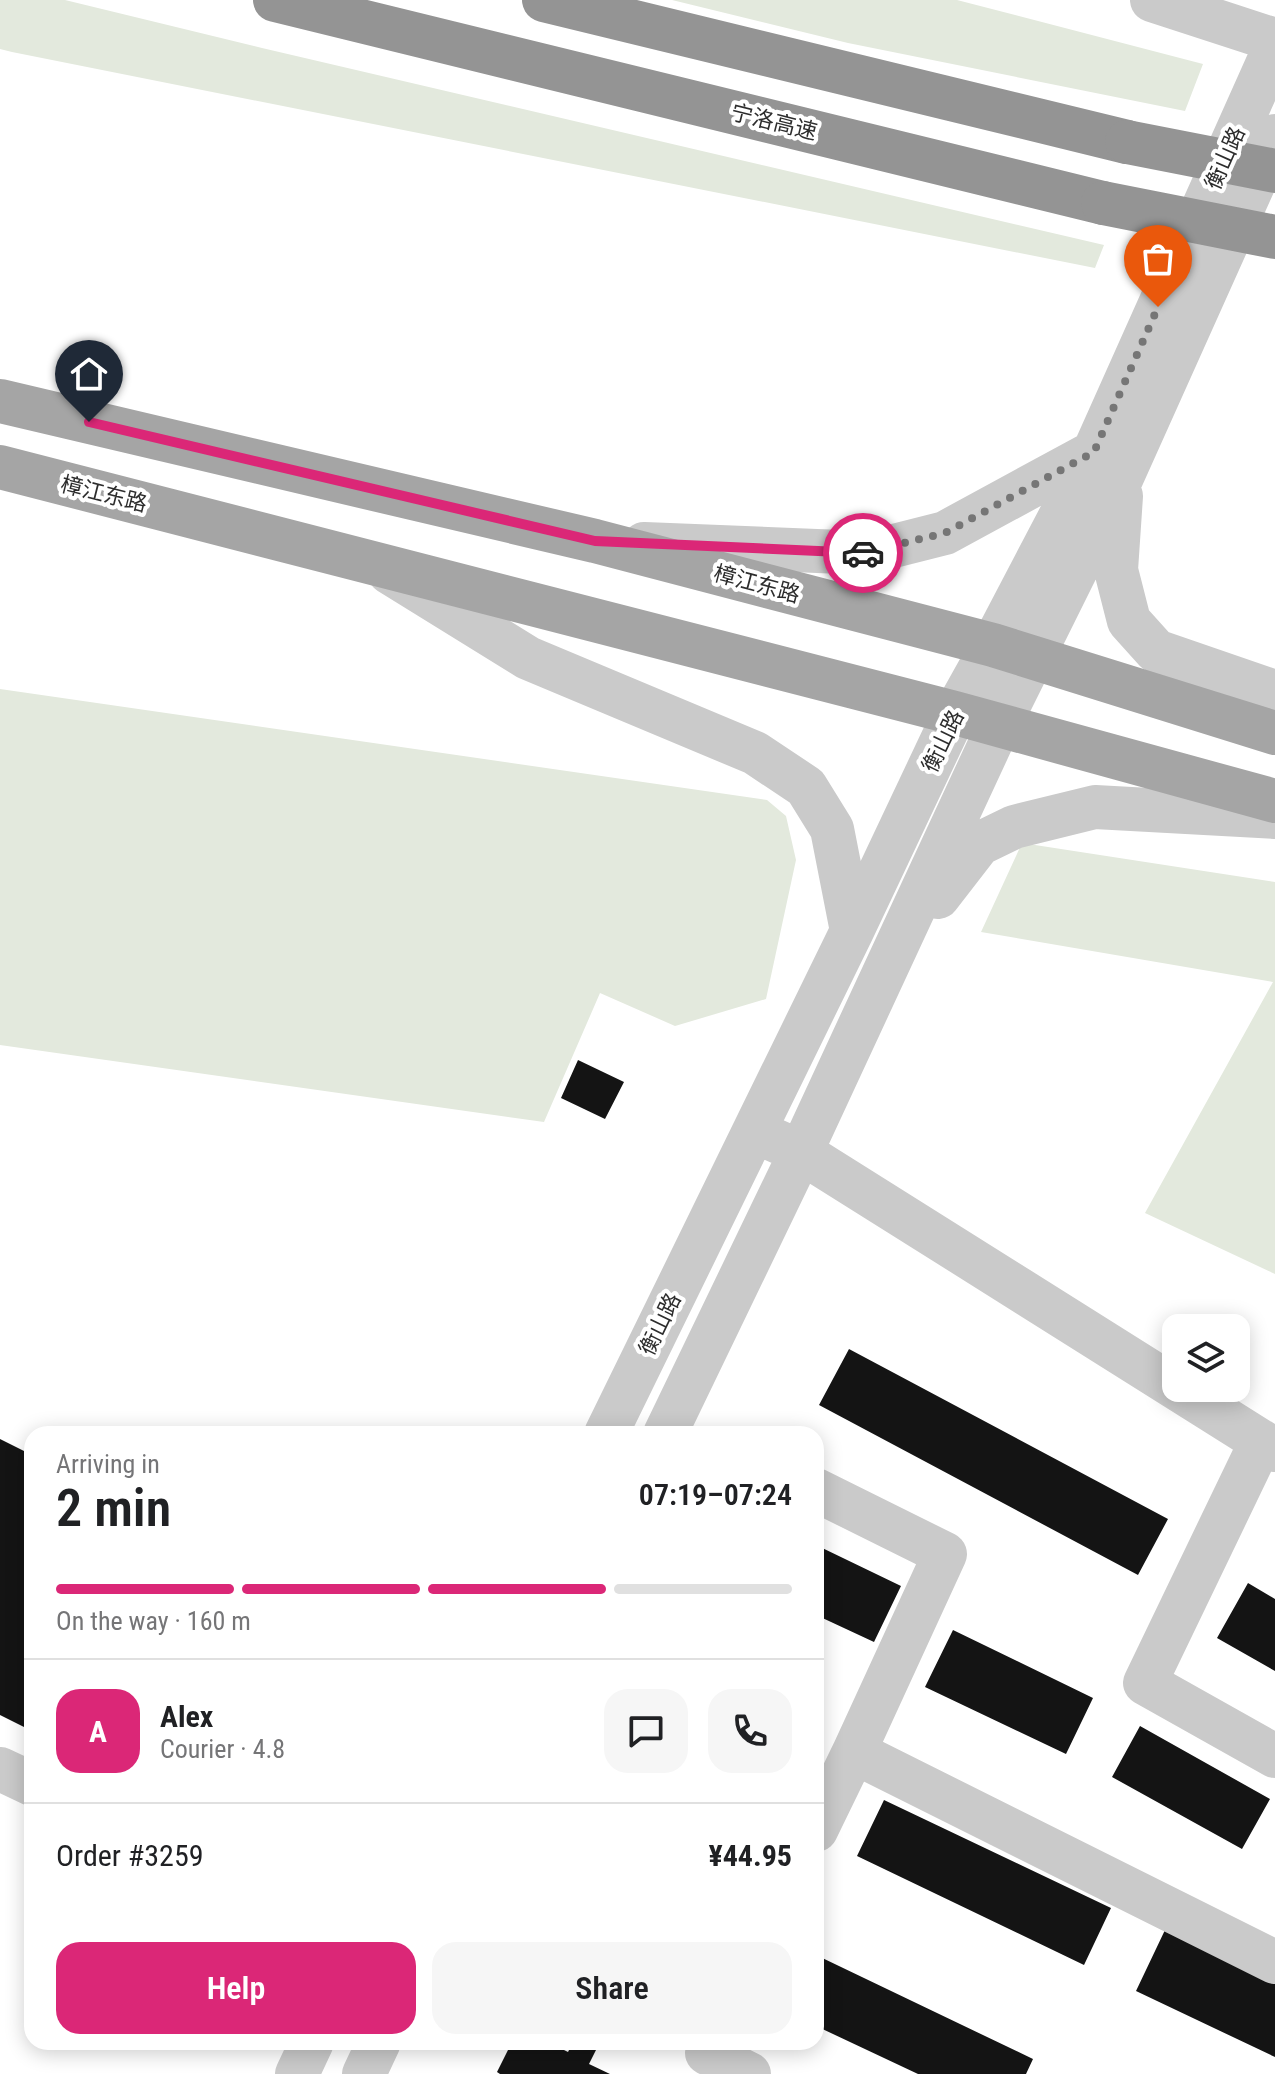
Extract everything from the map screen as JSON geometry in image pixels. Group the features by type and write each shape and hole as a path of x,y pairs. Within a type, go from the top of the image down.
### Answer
{"highway":[{"name":"宁洛高速","path":"275,0 1103,203 1275,237"},
{"path":"544,0 1127,142 1275,171"}],"main road":[{"name":"樟江东路","path":"0,401 595,541 1012,651 1275,733"},
{"name":"樟江东路","path":"0,467 955,713 1275,801"}],"street":[{"path":"1152,0 1275,40"},
{"name":"衡山路","path":"1108,464 1275,47"},
{"name":"衡山路","path":"610,1426 955,713 1012,651 1275,136"},
{"path":"595,541 866,553 945,533 1108,464 1116,570 1129,621 1156,651 1275,692"},
{"path":"376,565 528,658 755,753 806,787 832,829 852,931"},
{"name":"衡山路","path":"681,1426 801,1152 999,725 1012,651"},
{"path":"892,955 979,844 1014,827 1095,807 1275,817"},
{"path":"753,1131 801,1152 1268,1446 1145,1683 1275,1756"},
{"path":"824,1494 945,1554 824,1814"},
{"path":"854,1752 1275,1962"},
{"path":"0,1769 24,1780"},
{"path":"297,2074 308,2050"},
{"path":"364,2074 375,2050"},
{"path":"708,2050 707,2053 749,2074"}],"shaded area":[{"path":"0,0 65,0 1104,245 1095,268 12,52 0,49"},
{"path":"672,0 957,0 1203,64 1185,111 848,43"},
{"path":"0,689 767,800 786,816 796,860 766,999 675,1026 600,993 544,1122 0,1045"},
{"path":"1022,843 1275,882 1275,1274 1145,1213 1273,982 981,932"}],"building":[{"path":"578,1060 624,1082 605,1119 561,1098"},
{"path":"849,1349 1168,1519 1138,1575 819,1405"},
{"path":"0,1439 24,1451 24,1727 0,1715"},
{"path":"824,1549 901,1586 874,1642 824,1619"},
{"path":"1248,1583 1275,1599 1275,1671 1217,1638"},
{"path":"953,1630 1093,1698 1066,1754 925,1687"},
{"path":"1140,1726 1270,1799 1242,1849 1112,1777"},
{"path":"884,1800 1111,1908 1084,1965 857,1856"},
{"path":"1165,1930 1275,1982 1275,2057 1136,1991"},
{"path":"824,1959 1033,2059 1026,2074 918,2074 824,2030"},
{"path":"508,2050 596,2050 589,2064 610,2074 500,2074 497,2072"}],"way so far":[{"path":"863,553 945,533 1094,452 1158,307"}],"route":[{"path":"89,422 595,541 863,553"}]}
